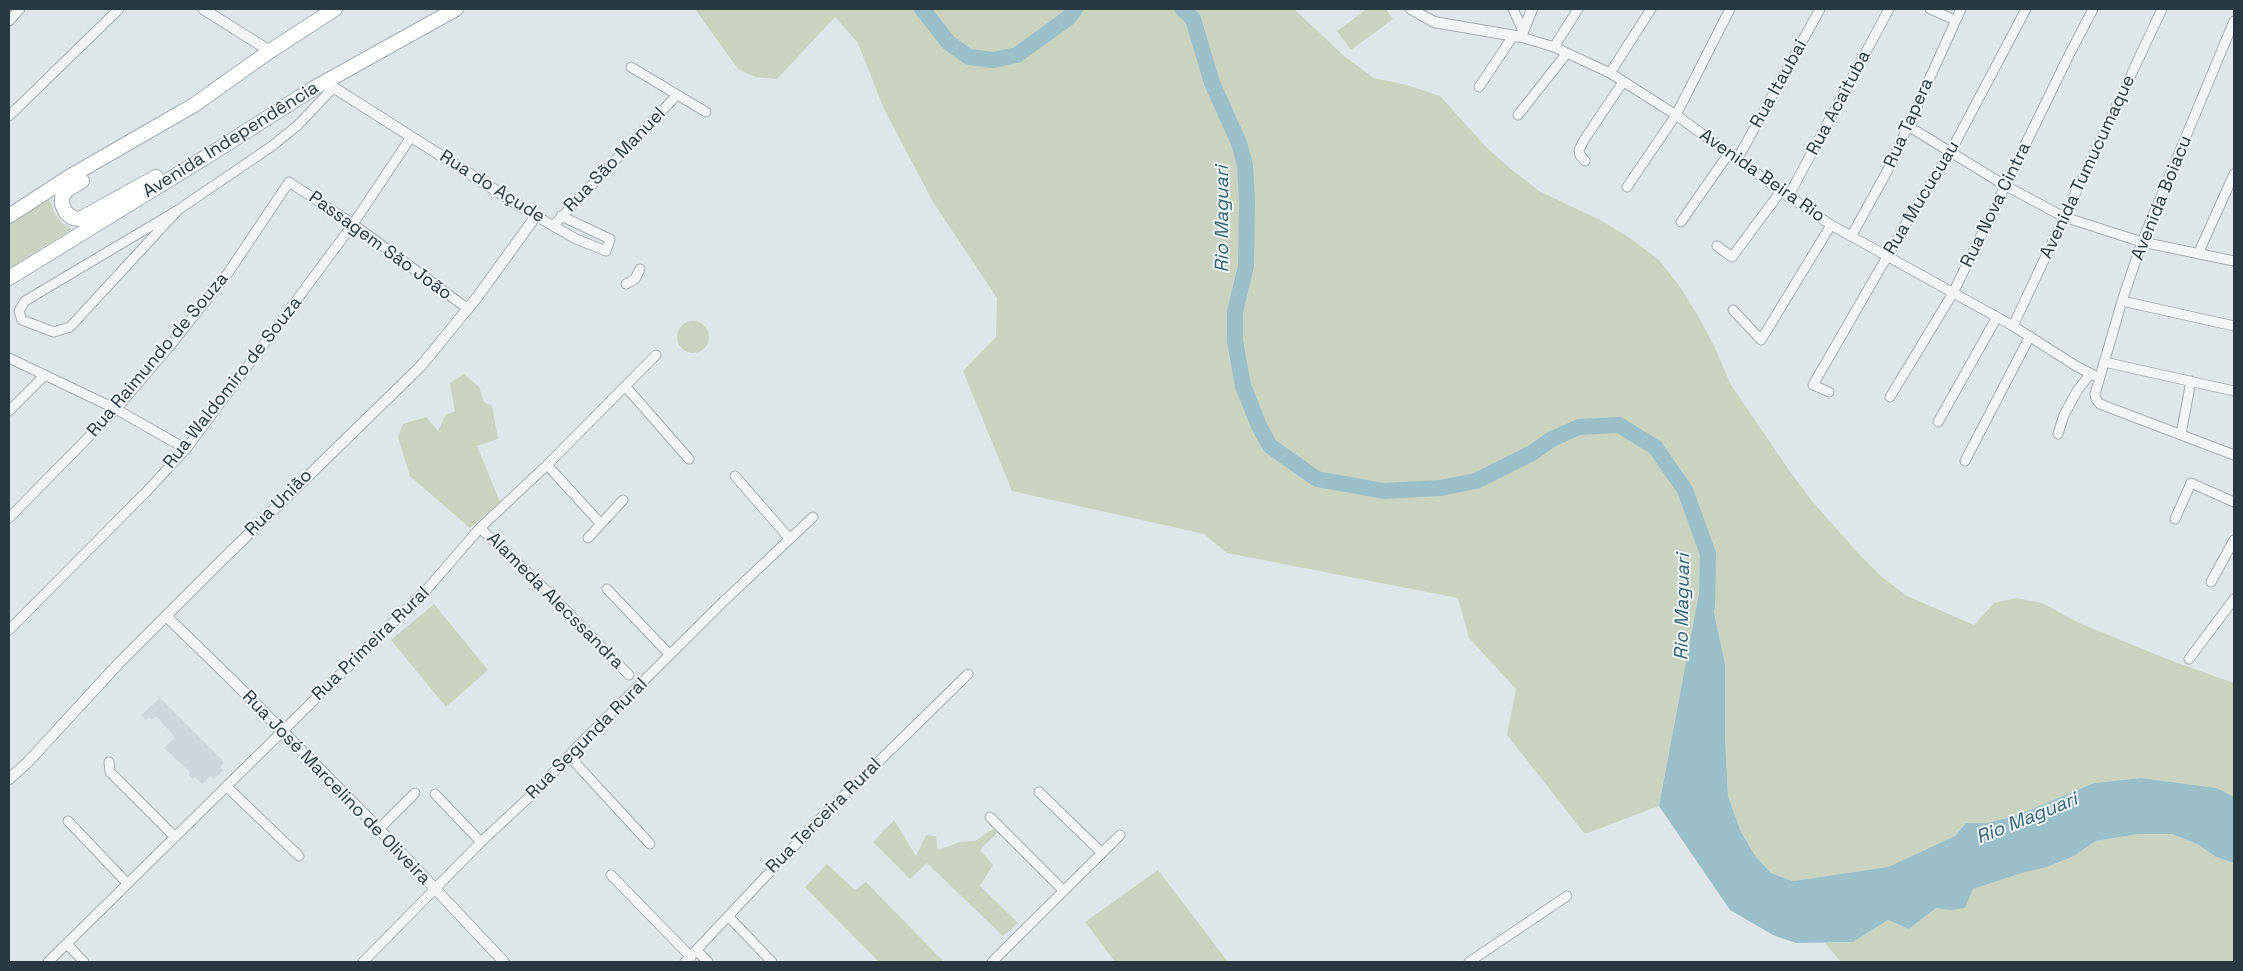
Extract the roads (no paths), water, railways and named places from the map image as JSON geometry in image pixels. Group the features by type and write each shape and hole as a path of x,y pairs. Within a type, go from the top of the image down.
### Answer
{"main road":[{"path":"9,216 69,177 194,105 270,51 335,9"},
{"name":"Avenida Independência","path":"9,278 214,152 456,9"},
{"path":"194,105 179,122 66,190 62,197 62,204 66,213 73,218 80,219 193,156 214,152"}],"street":[{"path":"9,21 20,9"},
{"path":"9,116 119,9"},
{"path":"203,9 270,51"},
{"name":"Avenida Beira Rio","path":"1412,9 1434,22 1519,35 1554,47 1610,73 1676,115 1738,158 1784,194 1831,225 2013,326 2099,378"},
{"path":"1512,9 1519,35"},
{"path":"1479,87 1519,35 1532,9"},
{"path":"1554,47 1578,9"},
{"path":"1610,73 1651,9"},
{"path":"1627,187 1676,115 1730,9"},
{"name":"Rua Itaubai","path":"1738,158 1820,9"},
{"name":"Rua Acaituba","path":"1716,246 1732,257 1784,194 1889,9"},
{"path":"1930,9 1955,20"},
{"name":"Rua Tapera","path":"1852,235 1890,166 1961,9"},
{"name":"Rua Mucucuau","path":"1829,392 1813,385 1933,178 1951,151 2026,9"},
{"name":"Rua Nova Cintra","path":"1890,397 1953,294 2093,9"},
{"name":"Avenida Tumucumaque","path":"2013,326 2162,9"},
{"name":"Avenida Boiacu","path":"2234,21 2142,242 2122,301 2095,394 2100,404 2234,455"},
{"path":"1518,115 1566,53"},
{"path":"631,67 706,112"},
{"path":"1585,161 1580,155 1579,150 1623,82"},
{"path":"178,210 70,327 54,332 22,320 19,310 25,301 178,210 272,146 298,125 329,85"},
{"name":"Rua do Açude","path":"329,85 536,216 588,245 606,251 610,238 561,216"},
{"name":"Rua São Manuel","path":"553,226 677,95"},
{"path":"1908,126 2006,186 2064,217 2142,242 2234,261"},
{"name":"Rua Waldomiro de Souza","path":"9,630 127,512 186,449 353,224 411,137"},
{"path":"1681,222 1729,153"},
{"path":"2198,254 2234,174"},
{"name":"Passagem São João","path":"292,183 353,224 468,309"},
{"name":"Rua Raimundo de Souza","path":"9,518 116,409 204,305 228,273 287,185 292,183"},
{"name":"Rua União","path":"9,779 27,763 119,663 297,485 421,366 468,309 536,216"},
{"path":"1733,310 1761,340 1831,225"},
{"path":"626,284 635,279 640,269"},
{"path":"2122,301 2234,326"},
{"path":"1938,422 1997,317"},
{"path":"1965,462 2030,336"},
{"name":"Rua Primeira Rural","path":"48,962 428,588 480,528 547,465 656,355"},
{"path":"9,358 116,409 186,449"},
{"path":"2104,362 2234,391"},
{"path":"2058,434 2064,415 2077,391 2090,374"},
{"path":"9,411 44,376"},
{"path":"2181,434 2192,381"},
{"path":"625,386 689,459"},
{"path":"547,465 601,524"},
{"path":"735,476 792,539"},
{"path":"2175,519 2191,483 2234,502"},
{"path":"588,538 623,500"},
{"name":"Rua Segunda Rural","path":"363,962 480,842 540,787 600,720 813,517"},
{"name":"Alameda Alecssandra","path":"480,528 548,592 629,675"},
{"path":"2211,582 2234,540"},
{"path":"607,589 670,655"},
{"path":"2189,659 2234,598"},
{"name":"Rua José Marcelino de Oliveira","path":"167,617 231,679 504,962"},
{"name":"Rua Terceira Rural","path":"691,957 905,731 939,707 968,674"},
{"path":"569,756 650,844"},
{"path":"109,762 110,772 175,837"},
{"path":"226,786 299,856"},
{"path":"1039,792 1102,853"},
{"path":"380,833 415,794"},
{"path":"435,794 480,842"},
{"path":"990,817 1064,891"},
{"path":"68,821 127,883"},
{"path":"992,962 1120,835"},
{"path":"612,875 691,957 708,962"},
{"path":"1470,962 1566,896"},
{"path":"728,916 772,962"},
{"path":"67,944 84,962"}],"water":[{"path":"1704,566 1725,664 1725,737 1728,796 1741,832 1756,857 1771,873 1793,881 1888,867 1955,836 1966,823 1987,823 2018,815 2094,783 2141,778 2217,788 2234,797 2234,863 2216,857 2199,845 2172,834 2138,834 2096,841 2074,856 2047,867 1973,889 1965,908 1950,910 1936,908 1909,929 1888,920 1853,942 1796,943 1773,935 1730,910 1659,806"}],"waterway":[{"name":"Rio Maguari","path":"922,9 949,43 969,57 993,60 1017,55 1068,18 1075,9"},
{"name":"Rio Maguari","path":"1183,9 1193,19 1212,83 1239,143 1245,165 1247,202 1246,266 1235,312 1235,341 1243,386 1259,426 1270,446 1317,479 1384,491 1440,488 1476,481 1532,453 1552,439 1579,427 1619,425 1655,447 1685,490 1708,554 1707,606"}]}
